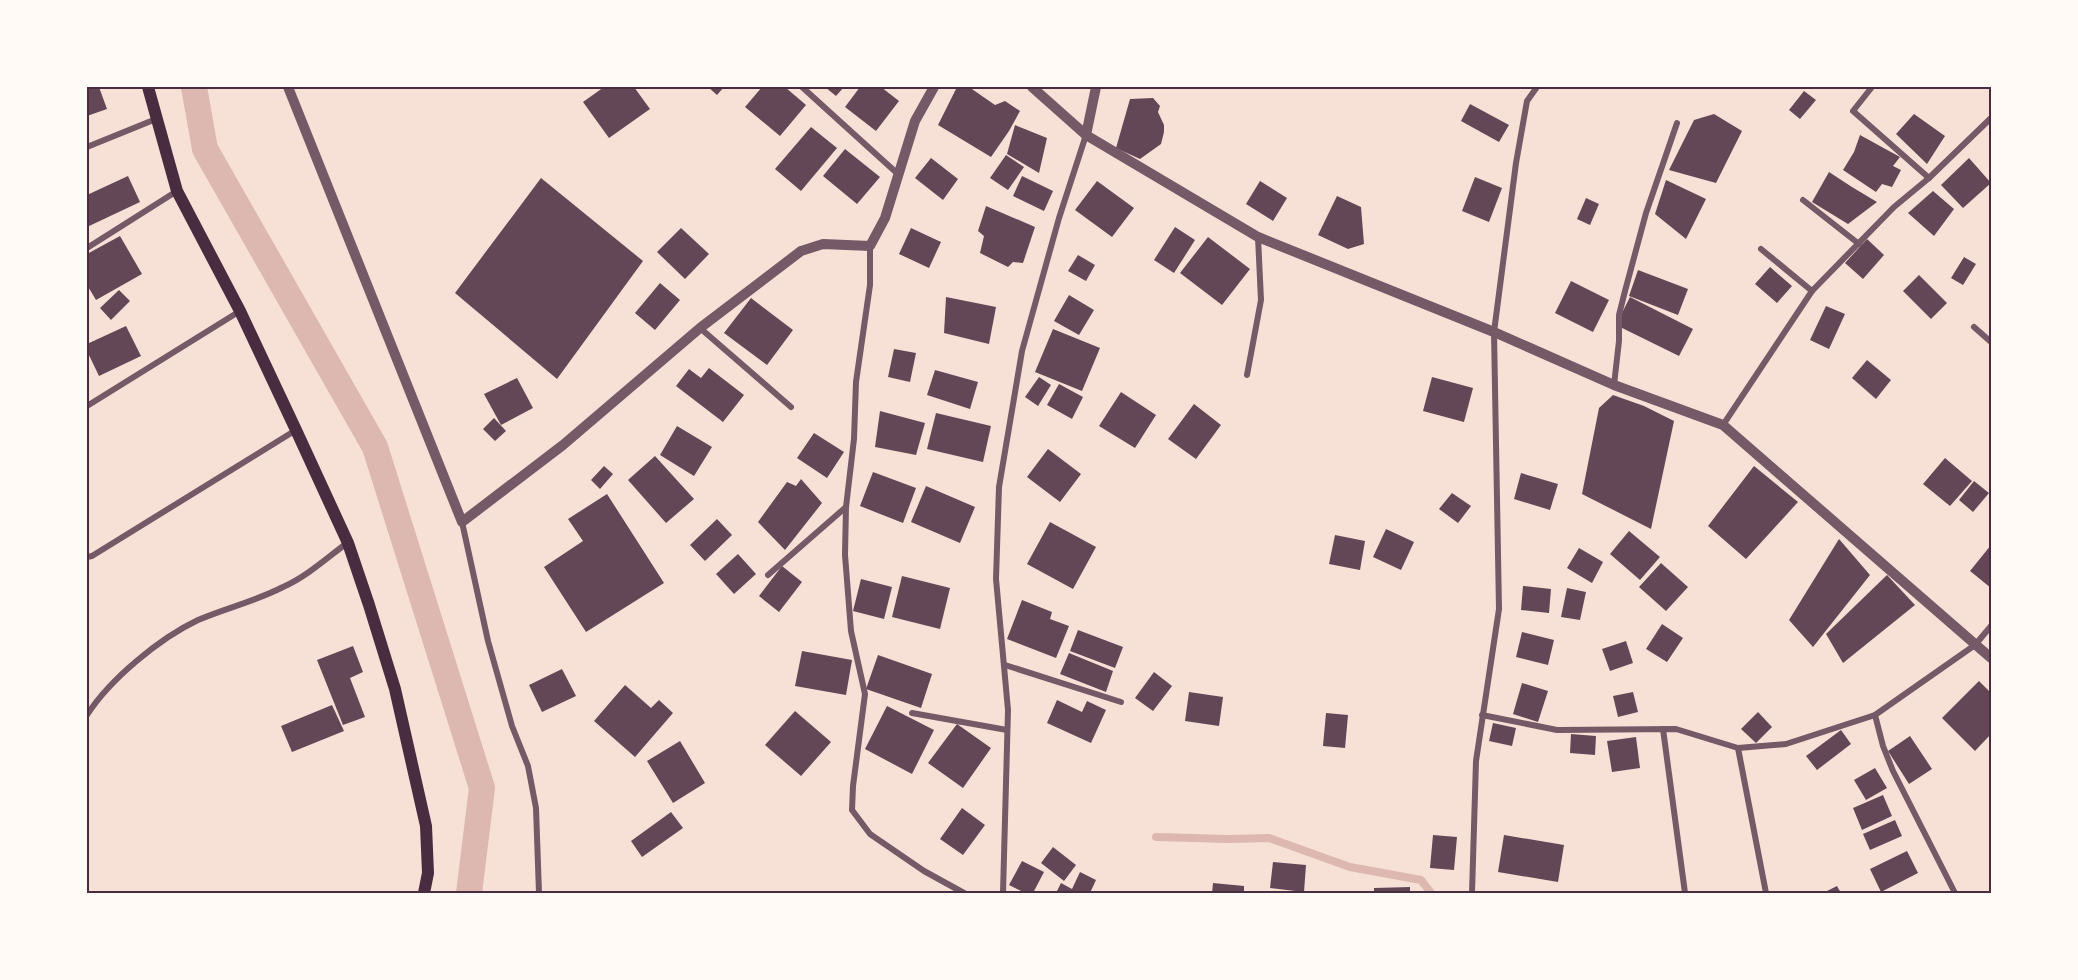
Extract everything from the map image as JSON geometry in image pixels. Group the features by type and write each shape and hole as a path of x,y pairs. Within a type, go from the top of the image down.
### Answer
{"main road":[{"path":"148,87 177,191 240,311 348,543 395,689 426,826 428,873 424,893"}],"street":[{"path":"288,87 462,522 488,641 512,726 528,766 536,808 539,893"},
{"path":"802,87 899,175"},
{"path":"934,87 915,121 885,218 870,246 870,285 856,382 854,439 846,507 845,555 851,631 865,694 852,810 870,834 924,871 964,893"},
{"path":"1032,87 1086,135 1258,237 1494,332 1614,385 1723,425 1991,658"},
{"path":"1003,893 1008,710 996,579 999,487 1022,351 1059,218 1086,135 1096,87"},
{"path":"1472,893 1476,761 1499,609 1494,332 1516,163 1527,101 1537,87"},
{"path":"1872,87 1852,111 1929,178"},
{"path":"1723,425 1812,291 1894,207 1929,178 1991,118"},
{"path":"87,147 156,119"},
{"path":"1614,385 1620,315 1625,291 1646,213 1677,123"},
{"path":"87,248 177,191"},
{"path":"1803,200 1859,244"},
{"path":"1247,375 1261,300 1258,237"},
{"path":"462,522 563,445 700,328 801,251 823,244 870,246"},
{"path":"1761,249 1812,291"},
{"path":"87,406 240,311"},
{"path":"1974,327 1991,342"},
{"path":"700,328 791,407"},
{"path":"87,557 296,430"},
{"path":"768,574 846,507"},
{"path":"87,715 118,678 177,632 197,621 249,603 286,586 348,543"},
{"path":"1482,715 1557,730 1676,729 1738,748 1786,744 1875,715 1975,645 1991,626"},
{"path":"1005,665 1121,702"},
{"path":"912,713 1007,730"},
{"path":"1875,715 1883,746 1893,771 1953,892"},
{"path":"1663,729 1685,893"},
{"path":"1738,748 1766,893"}],"building":[{"path":"87,87 99,87 107,109 87,116"},
{"path":"604,87 634,87 650,109 609,138 583,102"},
{"path":"708,87 724,87 717,95"},
{"path":"762,87 785,87 806,105 780,136 745,107"},
{"path":"825,87 844,87 836,96"},
{"path":"860,87 881,87 899,101 876,131 845,107"},
{"path":"957,87 969,87 995,105 1005,101 1020,111 991,157 938,125"},
{"path":"1804,91 1816,100 1800,119 1789,110"},
{"path":"1153,98 1160,106 1158,112 1164,125 1164,132 1161,144 1140,159 1116,148 1130,99"},
{"path":"1470,104 1509,125 1499,142 1461,121"},
{"path":"1714,114 1742,131 1716,183 1669,170 1694,120"},
{"path":"1914,114 1945,136 1927,164 1896,134"},
{"path":"1015,125 1047,138 1039,173 1007,154"},
{"path":"811,127 837,148 801,191 775,169"},
{"path":"1860,135 1900,157 1893,166 1901,170 1892,187 1882,184 1876,192 1843,170 1854,152"},
{"path":"845,149 880,177 857,204 823,176"},
{"path":"1006,155 1024,167 1008,190 990,178"},
{"path":"931,158 958,179 943,200 915,178"},
{"path":"1969,158 1991,183 1963,208 1941,185"},
{"path":"1829,172 1877,202 1848,224 1812,202"},
{"path":"128,176 140,202 87,227 87,195"},
{"path":"1022,176 1053,191 1044,211 1013,196"},
{"path":"1475,177 1502,188 1489,222 1462,211"},
{"path":"541,178 643,261 557,379 455,293"},
{"path":"1666,180 1706,199 1686,239 1655,214"},
{"path":"1097,181 1134,208 1112,237 1075,210"},
{"path":"1260,181 1287,198 1273,221 1246,204"},
{"path":"1933,191 1954,209 1934,236 1908,213"},
{"path":"1337,196 1361,207 1364,244 1348,249 1318,235"},
{"path":"1586,198 1599,204 1590,225 1577,219"},
{"path":"986,206 1035,227 1023,263 1013,262 1008,267 980,253 984,236 978,231"},
{"path":"1175,227 1195,240 1174,273 1154,260"},
{"path":"681,228 709,254 685,279 657,252"},
{"path":"911,228 941,242 929,268 899,254"},
{"path":"120,236 142,274 96,300 87,285 87,254"},
{"path":"1208,237 1250,269 1222,305 1180,273"},
{"path":"1867,239 1884,255 1863,279 1845,263"},
{"path":"1078,255 1095,265 1086,281 1068,271"},
{"path":"1964,257 1976,264 1963,285 1951,278"},
{"path":"1770,267 1792,286 1777,303 1755,284"},
{"path":"1638,270 1688,289 1678,315 1629,296"},
{"path":"1919,275 1947,303 1931,319 1903,291"},
{"path":"1571,281 1609,300 1593,332 1555,313"},
{"path":"660,283 680,300 655,330 635,313"},
{"path":"119,290 130,301 111,320 100,308"},
{"path":"1069,295 1094,310 1079,335 1054,321"},
{"path":"946,297 996,307 989,344 944,333"},
{"path":"1630,297 1693,329 1679,356 1616,325"},
{"path":"751,298 793,330 767,365 724,333"},
{"path":"1826,306 1845,314 1829,349 1810,340"},
{"path":"126,326 141,356 99,376 87,351 87,344"},
{"path":"1053,329 1100,348 1082,391 1035,372"},
{"path":"894,349 916,353 910,382 888,377"},
{"path":"1867,360 1891,380 1876,399 1852,378"},
{"path":"709,368 744,395 723,422 676,386 689,369 701,378"},
{"path":"935,370 978,382 970,409 927,395"},
{"path":"1039,377 1051,385 1038,406 1025,397"},
{"path":"1432,377 1473,388 1464,422 1423,411"},
{"path":"517,378 533,408 501,425 484,394"},
{"path":"1059,384 1083,397 1072,419 1047,405"},
{"path":"1121,392 1156,415 1135,448 1099,426"},
{"path":"1613,395 1644,406 1674,421 1651,529 1582,494 1599,408"},
{"path":"1194,404 1221,425 1196,459 1168,439"},
{"path":"880,411 925,423 916,455 875,447"},
{"path":"936,413 991,426 983,462 927,449"},
{"path":"494,418 506,431 495,441 483,429"},
{"path":"677,426 712,447 694,476 660,455"},
{"path":"814,433 844,452 827,478 797,458"},
{"path":"1048,449 1081,474 1060,502 1027,477"},
{"path":"655,456 694,499 666,523 628,480"},
{"path":"1945,458 1972,481 1950,506 1923,484"},
{"path":"604,466 613,474 600,489 591,480"},
{"path":"1754,466 1798,502 1746,559 1708,526"},
{"path":"873,472 916,488 903,523 860,506"},
{"path":"1521,473 1558,484 1550,510 1514,499"},
{"path":"801,479 822,503 785,550 758,522 787,482 796,486"},
{"path":"1974,481 1989,493 1973,512 1959,500"},
{"path":"926,486 975,507 960,543 911,522"},
{"path":"1452,493 1471,506 1458,523 1439,509"},
{"path":"607,494 664,583 586,632 544,567 583,541 568,519"},
{"path":"717,519 732,535 705,561 690,545"},
{"path":"1050,522 1096,547 1073,589 1027,564"},
{"path":"1386,529 1414,542 1401,570 1373,557"},
{"path":"1629,531 1660,557 1640,580 1610,554"},
{"path":"1335,535 1365,541 1360,570 1329,564"},
{"path":"1839,539 1870,575 1813,647 1789,620"},
{"path":"1991,545 1991,588 1970,571"},
{"path":"1579,548 1603,562 1592,583 1567,568"},
{"path":"738,554 756,574 734,594 716,574"},
{"path":"1661,563 1688,587 1666,611 1639,587"},
{"path":"782,566 802,582 779,612 759,596"},
{"path":"1887,575 1915,605 1843,663 1826,634"},
{"path":"902,576 950,588 940,629 892,617"},
{"path":"861,579 892,587 884,619 853,611"},
{"path":"1523,586 1551,589 1549,613 1521,610"},
{"path":"1567,588 1586,592 1580,620 1561,617"},
{"path":"1022,600 1052,612 1050,619 1069,626 1056,658 1007,639"},
{"path":"1662,624 1683,638 1667,662 1646,649"},
{"path":"1078,630 1123,647 1115,668 1070,651"},
{"path":"1522,632 1554,640 1548,665 1516,657"},
{"path":"1626,641 1633,663 1610,671 1602,649"},
{"path":"353,646 363,672 350,678 365,717 343,725 317,660"},
{"path":"802,651 852,660 846,695 795,686"},
{"path":"1069,653 1113,671 1106,692 1060,674"},
{"path":"878,655 932,674 921,708 866,689"},
{"path":"562,669 576,696 542,712 529,685"},
{"path":"1154,672 1172,686 1153,711 1135,698"},
{"path":"1979,681 1991,693 1991,734 1975,751 1942,718"},
{"path":"1522,683 1548,691 1538,722 1513,714"},
{"path":"625,685 651,708 659,700 673,713 635,757 594,721"},
{"path":"1189,692 1223,697 1219,726 1185,721"},
{"path":"1633,692 1638,712 1618,717 1613,696"},
{"path":"1057,700 1082,712 1087,701 1106,710 1091,743 1047,723"},
{"path":"332,705 344,731 292,752 281,726"},
{"path":"887,706 934,730 912,774 865,749"},
{"path":"795,711 831,742 801,776 765,745"},
{"path":"1758,712 1772,727 1756,743 1741,729"},
{"path":"1326,713 1348,715 1345,748 1323,746"},
{"path":"1493,723 1516,728 1512,746 1489,741"},
{"path":"957,724 991,748 963,788 928,763"},
{"path":"1841,730 1851,744 1817,770 1806,756"},
{"path":"1571,734 1596,736 1595,755 1570,753"},
{"path":"1910,736 1932,769 1909,784 1888,751"},
{"path":"1636,737 1640,768 1612,772 1607,741"},
{"path":"680,741 705,783 673,803 647,761"},
{"path":"1875,768 1887,788 1866,800 1854,780"},
{"path":"1883,795 1892,816 1862,830 1853,808"},
{"path":"962,808 985,825 963,855 940,839"},
{"path":"671,812 683,828 642,857 631,841"},
{"path":"1895,820 1902,836 1870,850 1863,834"},
{"path":"1433,835 1457,837 1454,870 1430,868"},
{"path":"1504,835 1564,845 1558,882 1498,872"},
{"path":"1053,847 1076,865 1064,881 1041,863"},
{"path":"1907,851 1918,873 1881,892 1870,869"},
{"path":"1022,861 1044,872 1033,893 1025,893 1009,885"},
{"path":"1273,862 1306,865 1304,892 1270,888"},
{"path":"1080,872 1096,880 1090,893 1056,893 1061,883 1072,889"},
{"path":"1213,883 1244,886 1244,893 1212,893"},
{"path":"1837,886 1841,893 1823,893"},
{"path":"1410,887 1410,893 1374,893 1374,888"}],"waterway":[{"path":"194,87 205,149 375,447 482,788 469,893"},
{"path":"1156,837 1269,838 1350,867 1421,880 1431,893"}]}
